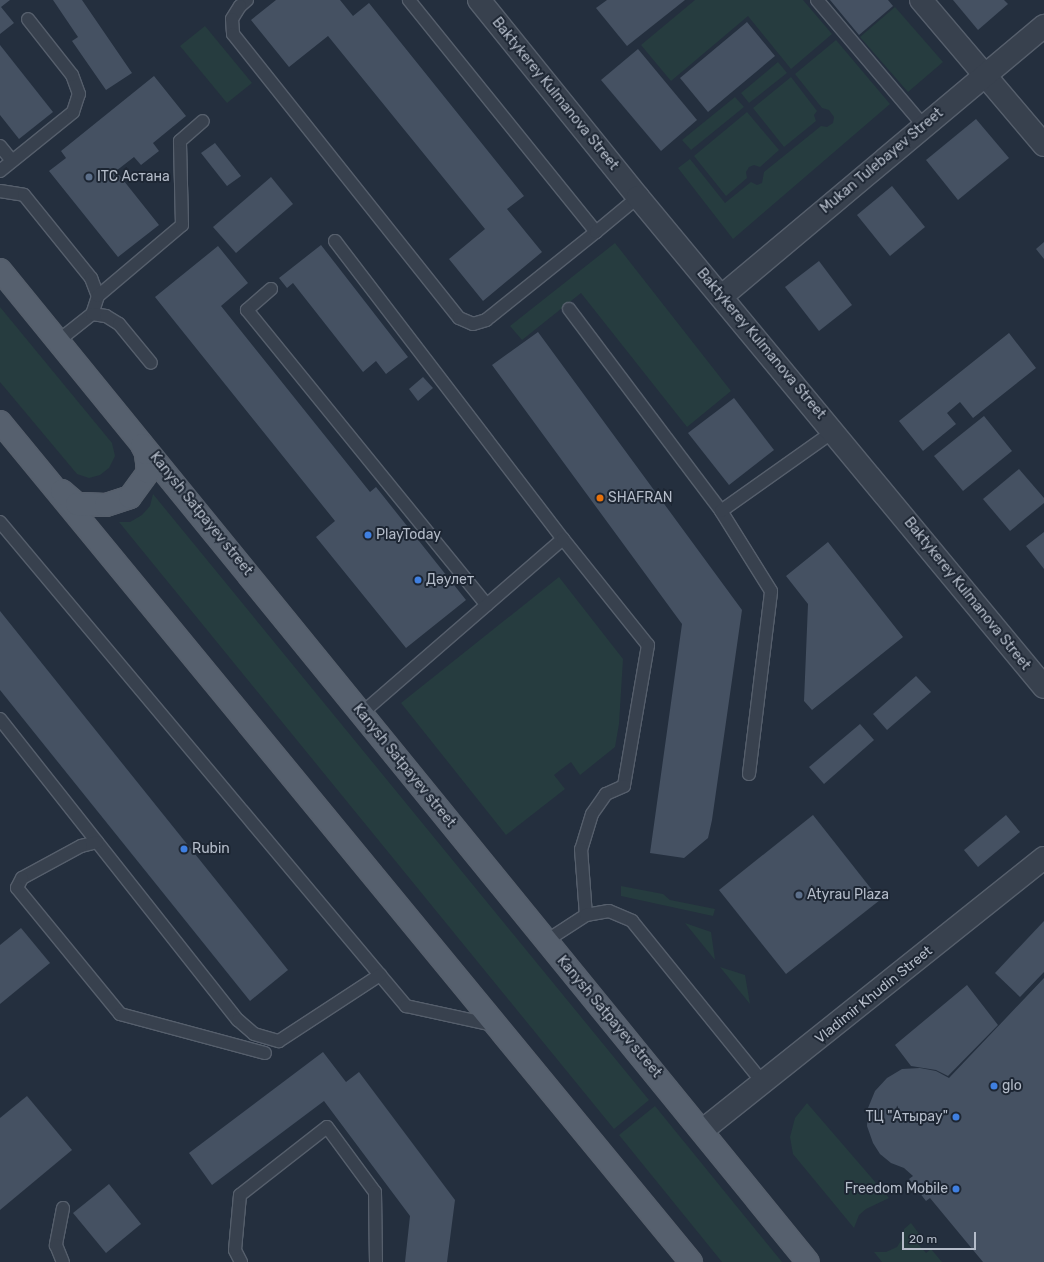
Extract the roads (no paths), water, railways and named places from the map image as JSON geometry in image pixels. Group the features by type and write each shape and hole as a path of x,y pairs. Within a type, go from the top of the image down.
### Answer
{"main road":[{"name":"Kanysh Satpayev street","path":"0,270 136,434 546,942 703,1130 808,1262"},
{"path":"0,422 494,1025 691,1262"},
{"path":"46,477 78,504 106,505 130,497 148,472 146,453 136,434"}],"street":[{"name":"Baktykerey Kulmanova Street","path":"479,0 638,197 834,431 1044,687"},
{"path":"922,0 1044,145"},
{"name":"Mukan Tulebayev Street","path":"721,297 1044,26"},
{"name":"Vladimir Khudin Street","path":"703,1130 1044,858"}],"lane":[{"path":"248,0 240,6 232,19 233,34 459,318 473,324 486,320 638,197"},
{"path":"409,0 596,232"},
{"path":"817,0 924,126"},
{"path":"0,171 73,112 79,94 72,75 28,19"},
{"path":"58,341 92,314 98,296 182,225 180,141 203,121"},
{"path":"0,146 12,161"},
{"path":"0,191 24,195 91,278 98,296"},
{"path":"335,241 563,539 648,645 624,786 606,794 592,814 581,849 586,915"},
{"path":"271,289 247,310 487,605"},
{"path":"569,309 722,511 771,591 749,774"},
{"path":"92,314 106,316 119,324 151,363"},
{"path":"722,511 834,431"},
{"path":"0,522 406,1006 494,1025"},
{"path":"362,713 563,539"},
{"path":"0,719 238,1020 254,1034 279,1041 380,975"},
{"path":"97,842 81,846 22,878 17,888 120,1014 265,1054"},
{"path":"546,942 586,915 609,911 632,921 762,1083"},
{"path":"241,1262 235,1250 240,1195 327,1127 375,1192 376,1262"},
{"path":"63,1208 56,1245 63,1262"}],"place":[{"name":"ITC Астана","path":"89,177"},
{"name":"SHAFRAN","path":"600,498"},
{"name":"PlayToday","path":"368,535"},
{"name":"Дәулет","path":"418,580"},
{"name":"Rubin","path":"184,849"},
{"name":"Atyrau Plaza","path":"799,895"},
{"name":"glo","path":"994,1086"},
{"name":"ТЦ \"Атырау\"","path":"956,1117"},
{"name":"Freedom Mobile","path":"956,1189"}]}
